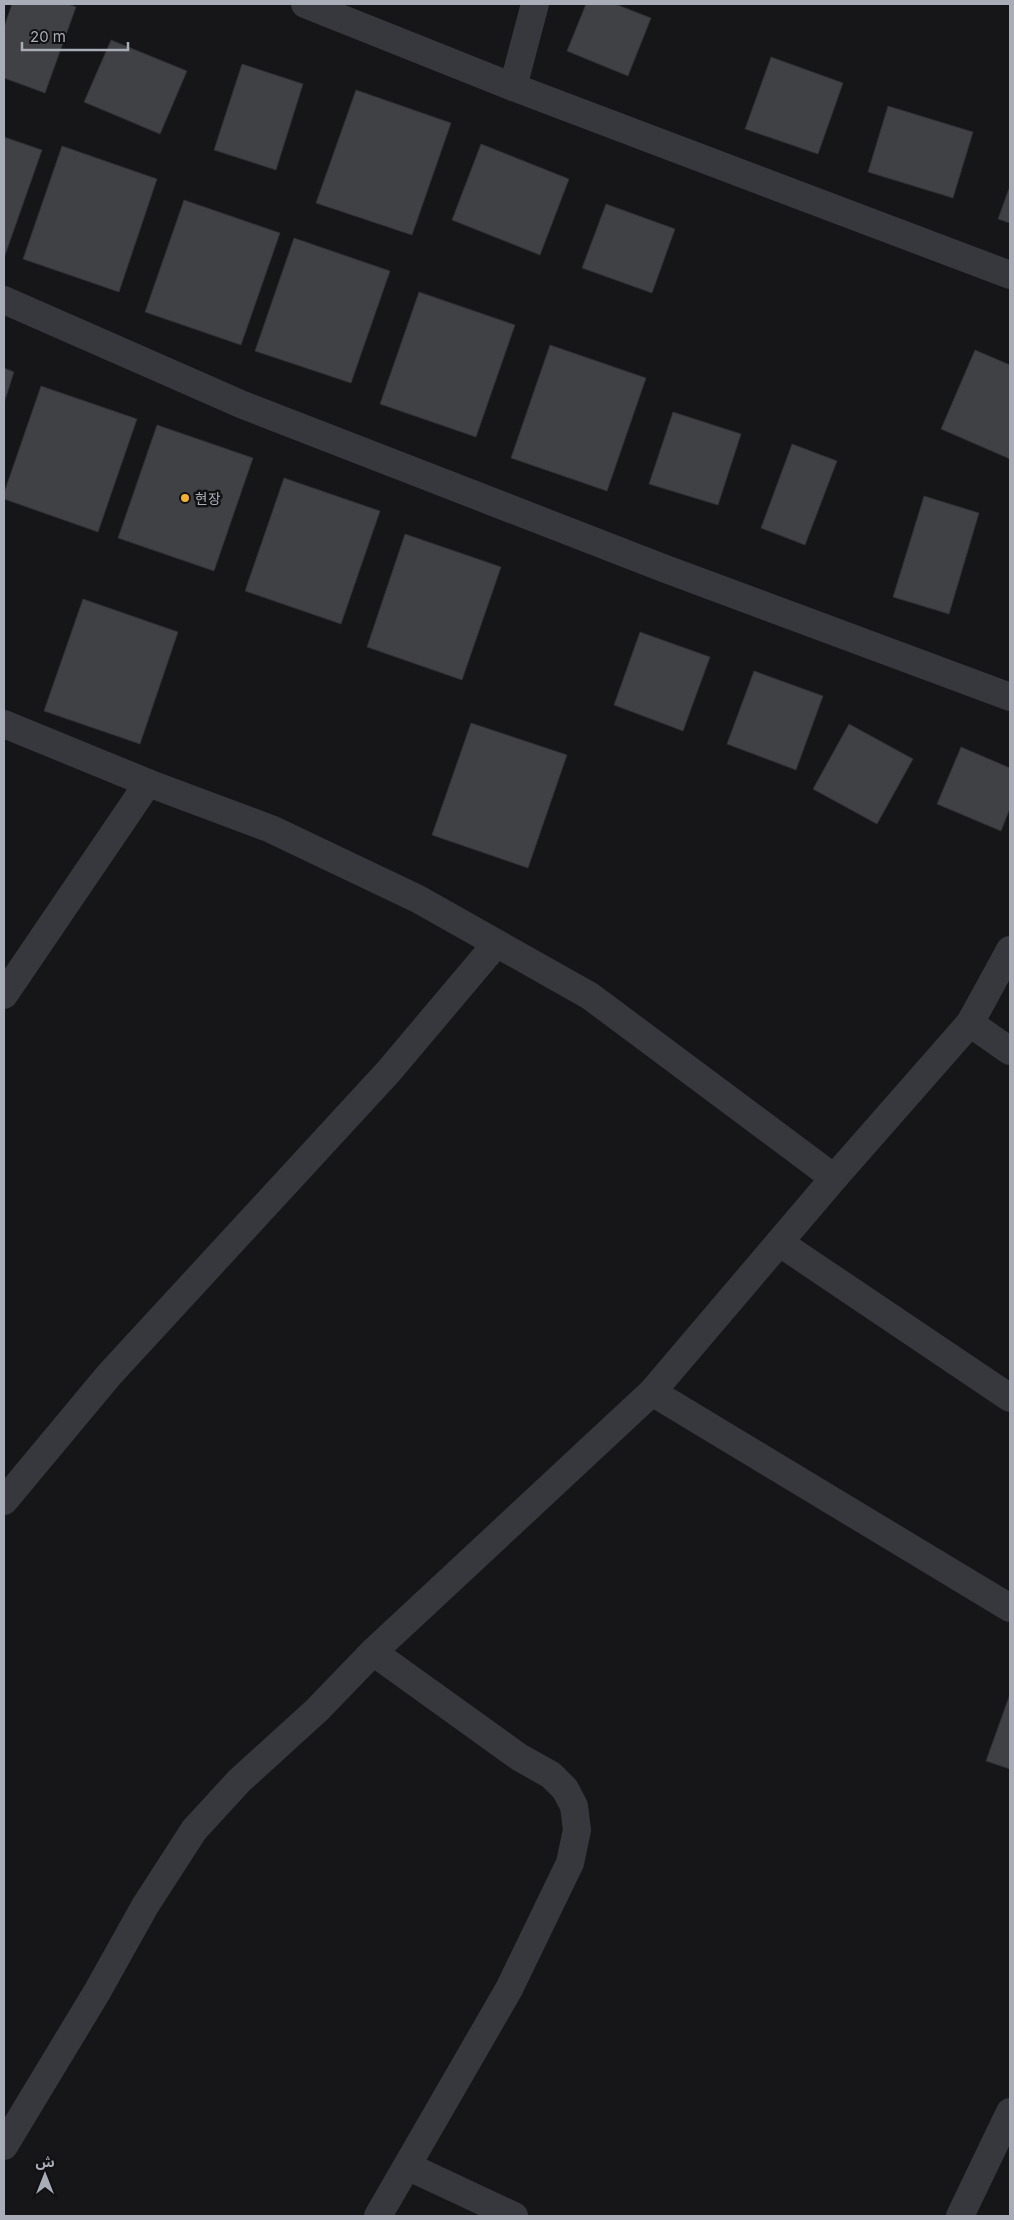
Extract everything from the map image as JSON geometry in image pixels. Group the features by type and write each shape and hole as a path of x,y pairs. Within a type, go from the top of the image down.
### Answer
{"street":[{"path":"305,4 512,87 1010,275"},
{"path":"512,87 535,4"},
{"path":"4,300 252,408 663,568 1010,697"},
{"path":"4,724 148,783 270,829 418,899 590,996 834,1178"},
{"path":"4,995 148,783"},
{"path":"4,1501 109,1375 389,1071 496,944"},
{"path":"4,2146 98,1992 145,1906 194,1830 239,1781 317,1710 373,1652 652,1392 834,1178 970,1023 1010,950"},
{"path":"970,1023 1010,1051"},
{"path":"780,1243 1010,1398"},
{"path":"652,1392 1010,1608"},
{"path":"373,1652 519,1757 551,1775 565,1789 574,1806 577,1830 570,1863 508,1989 378,2216"},
{"path":"960,2216 1010,2112"},
{"path":"407,2166 514,2216"}],"building":[{"path":"12,4 68,4 76,7 45,93 4,78 4,27"},
{"path":"586,4 615,4 651,18 628,76 567,51"},
{"path":"111,40 187,71 160,134 84,102"},
{"path":"771,57 843,83 818,154 745,129"},
{"path":"242,64 303,84 276,170 214,150"},
{"path":"356,90 451,123 412,235 316,203"},
{"path":"888,106 973,132 953,198 868,172"},
{"path":"4,137 42,150 4,258"},
{"path":"481,144 569,179 540,255 452,220"},
{"path":"62,146 157,179 119,292 23,259"},
{"path":"1010,186 1010,223 998,219"},
{"path":"184,200 280,233 241,345 145,312"},
{"path":"606,204 675,229 652,293 582,268"},
{"path":"294,238 390,271 351,383 255,351"},
{"path":"419,292 515,325 476,437 380,404"},
{"path":"550,345 646,378 607,491 511,458"},
{"path":"975,350 1010,365 1010,459 941,429"},
{"path":"4,368 14,372 4,403"},
{"path":"41,386 137,419 98,532 4,499 4,493"},
{"path":"673,412 741,434 718,505 649,484"},
{"name":"현장","path":"157,425 253,458 214,571 118,538"},
{"path":"792,444 837,461 805,545 761,528"},
{"path":"284,478 380,511 341,624 245,591"},
{"path":"924,496 979,513 949,614 893,597"},
{"path":"405,534 501,567 462,680 367,647"},
{"path":"83,599 178,632 140,744 44,711"},
{"path":"640,632 710,657 683,731 614,705"},
{"path":"754,671 823,696 796,770 727,744"},
{"path":"471,723 567,755 528,868 432,835"},
{"path":"849,724 913,759 877,824 813,789"},
{"path":"961,747 1010,768 1010,808 1001,831 937,804"},
{"path":"1010,1694 1010,1769 986,1761"}],"place":[{"name":"현장","path":"185,498"}]}
